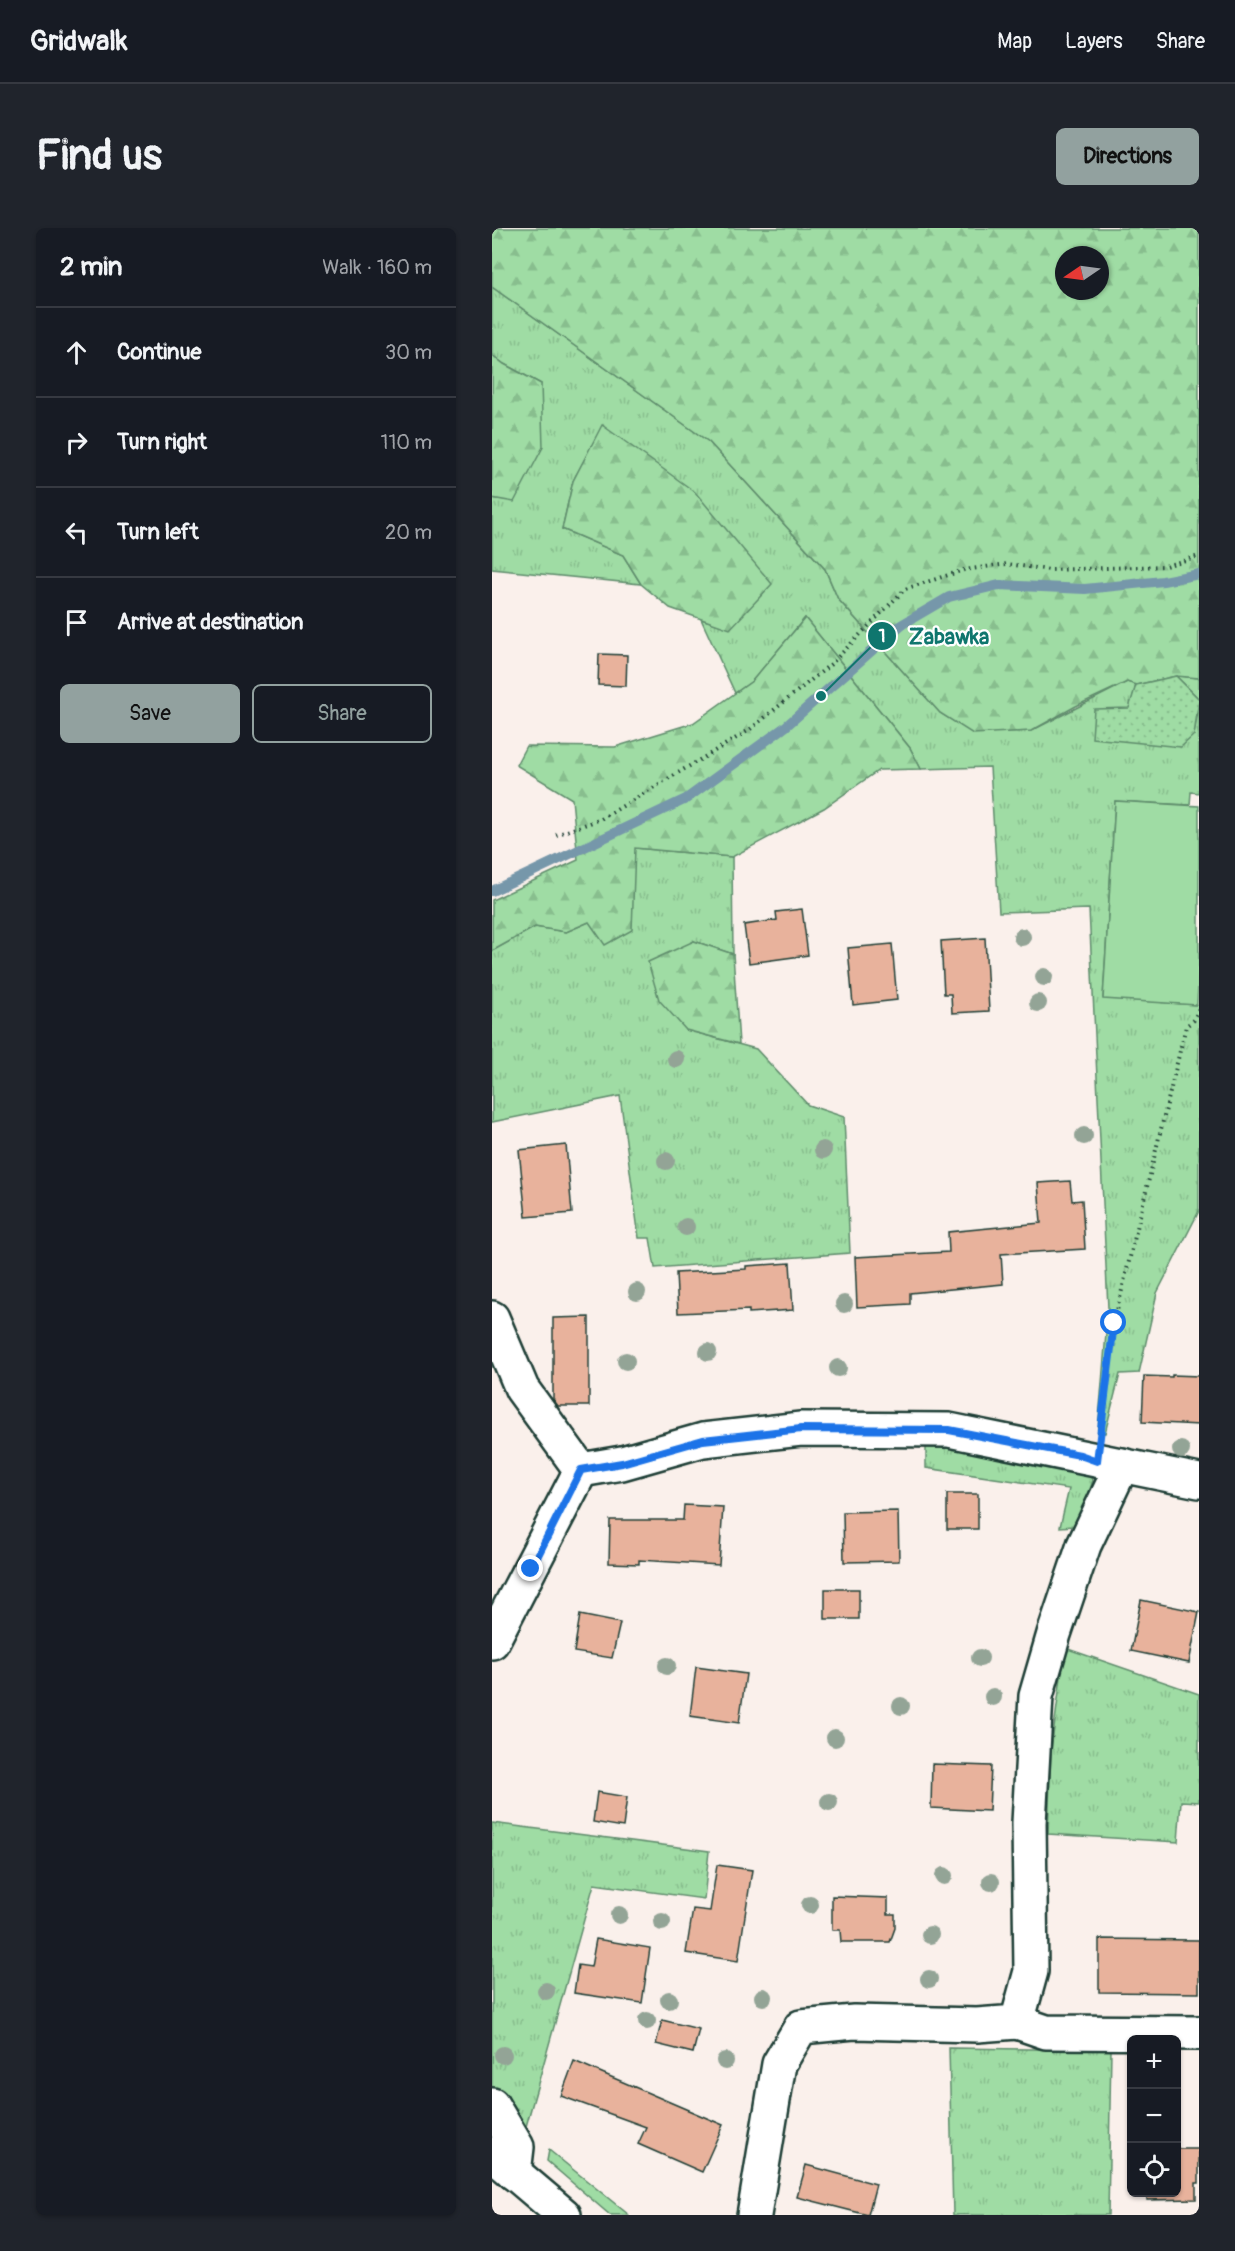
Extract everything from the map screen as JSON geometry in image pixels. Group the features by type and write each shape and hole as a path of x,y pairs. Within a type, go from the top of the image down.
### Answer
{"street":[{"path":"492,1318 522,1389 581,1470"},
{"path":"581,1470 622,1463 703,1440 801,1429 949,1430 1199,1480"},
{"path":"1017,2022 1031,1971 1029,1823 1036,1696 1109,1463"},
{"path":"492,1642 581,1470"},
{"path":"754,2215 778,2064 801,2027 854,2022 977,2025 1017,2022 1046,2032 1199,2033"},
{"path":"492,2105 517,2147 503,2163 564,2215"}],"path":[{"path":"556,835 601,819 748,731 831,664 905,590 964,570 1007,564 1050,570 1166,566 1199,556"},
{"path":"1109,1463 1114,1323 1186,1026 1194,1020 1199,1008"}],"green space":[{"path":"492,228 1199,228 1199,678 1176,676 1136,685 1127,682 1076,706 1031,731 973,734 940,713 838,599 825,569 709,442 492,287"},
{"path":"492,287 709,442 825,569 838,599 940,713 973,733 1031,731 1127,682 1136,685 1130,708 1194,735 1199,704 1199,793 1191,792 1190,805 1115,801 1103,998 1197,1005 1199,1008 1199,1211 1157,1293 1139,1373 1120,1374 1105,1433 1098,1433 1108,1308 1089,909 999,912 990,767 921,769 910,748 805,618 752,681 735,693 701,619 730,628 603,425 573,481 562,529 623,555 641,584 492,569 492,498 514,501 541,384 492,355"},
{"path":"492,355 541,384 543,447 514,502 492,498"},
{"path":"602,425 695,492 772,584 730,629 670,608 641,584 623,555 562,529 573,481"},
{"path":"805,618 910,748 921,769 879,770 824,808 732,857 635,848 632,930 605,945 589,922 566,932 535,927 492,951 492,900 578,860 572,799 516,765 526,746 615,747 693,723 752,681"},
{"path":"1176,676 1199,678 1199,699"},
{"path":"1176,676 1199,699 1194,735 1181,747 1092,738 1094,709 1129,708 1136,685"},
{"path":"1115,801 1199,806 1197,1005 1103,999"},
{"path":"635,848 732,857 733,954 694,941 686,1030 756,1049 808,1105 844,1117 850,1253 655,1268 650,1238 639,1238 620,1096 492,1122 492,951 535,927 566,932 589,922"},
{"path":"694,941 733,954 739,1044 686,1030 659,1000 648,962"},
{"path":"926,1442 1084,1471 1093,1480 1080,1521 1074,1526 1060,1527 1069,1489 926,1468"},
{"path":"1065,1648 1199,1694 1199,1802 1181,1801 1178,1842 1048,1834 1051,1750"},
{"path":"492,1823 709,1851 704,1899 594,1884 525,2130 510,2116 492,2087"},
{"path":"949,2048 1111,2050 1108,2215 953,2215"},
{"path":"549,2150 629,2215 610,2215 547,2161"}],"building":[{"path":"599,654 627,655 626,686 598,685"},
{"path":"802,909 808,955 749,963 744,925 777,920 776,912"},
{"path":"985,938 989,1011 952,1013 951,994 944,994 941,941"},
{"path":"892,944 897,1000 853,1005 848,948"},
{"path":"566,1145 572,1213 526,1217 519,1150"},
{"path":"1070,1181 1072,1201 1082,1200 1085,1249 1001,1254 1003,1284 910,1293 910,1304 857,1307 855,1257 949,1252 948,1232 1041,1223 1038,1183"},
{"path":"790,1263 793,1310 749,1313 749,1310 678,1313 676,1273 746,1269 746,1266"},
{"path":"589,1317 589,1406 558,1406 553,1399 553,1318"},
{"path":"1172,1375 1199,1376 1199,1425 1142,1422 1144,1376 1172,1377"},
{"path":"947,1494 978,1494 978,1529 947,1529"},
{"path":"684,1505 723,1507 719,1565 639,1560 639,1564 609,1563 610,1520 683,1520"},
{"path":"898,1511 899,1561 844,1562 843,1512"},
{"path":"825,1589 859,1589 859,1619 825,1619"},
{"path":"1141,1600 1199,1612 1189,1663 1131,1651"},
{"path":"580,1615 620,1623 612,1658 574,1652"},
{"path":"696,1667 746,1674 739,1723 690,1716"},
{"path":"932,1764 991,1766 989,1811 931,1808"},
{"path":"597,1792 627,1797 623,1827 593,1822"},
{"path":"717,1865 752,1870 738,1961 686,1953 693,1909 710,1911"},
{"path":"832,1896 888,1898 888,1914 895,1914 895,1928 890,1942 841,1942 840,1930 832,1930"},
{"path":"596,1939 650,1948 642,2003 574,1993 578,1965 591,1967"},
{"path":"1099,1939 1199,1940 1199,1993 1099,1992"},
{"path":"662,2020 699,2029 693,2053 656,2044"},
{"path":"574,2061 723,2125 702,2172 638,2144 646,2127 561,2096"},
{"path":"1181,2149 1199,2149 1199,2183 1196,2183 1196,2199 1147,2200 1147,2197 1181,2197"},
{"path":"806,2165 876,2184 868,2215 797,2197"}],"waterway":[{"path":"492,891 686,799 785,727 901,625 949,597 999,585 1085,589 1163,581 1199,574"}],"place":[{"name":"Zabawka","path":"821,696"}],"route":[{"path":"531,1569 581,1470 622,1463 703,1440 801,1429 949,1430 1080,1455 1097,1461 1114,1323"}]}
